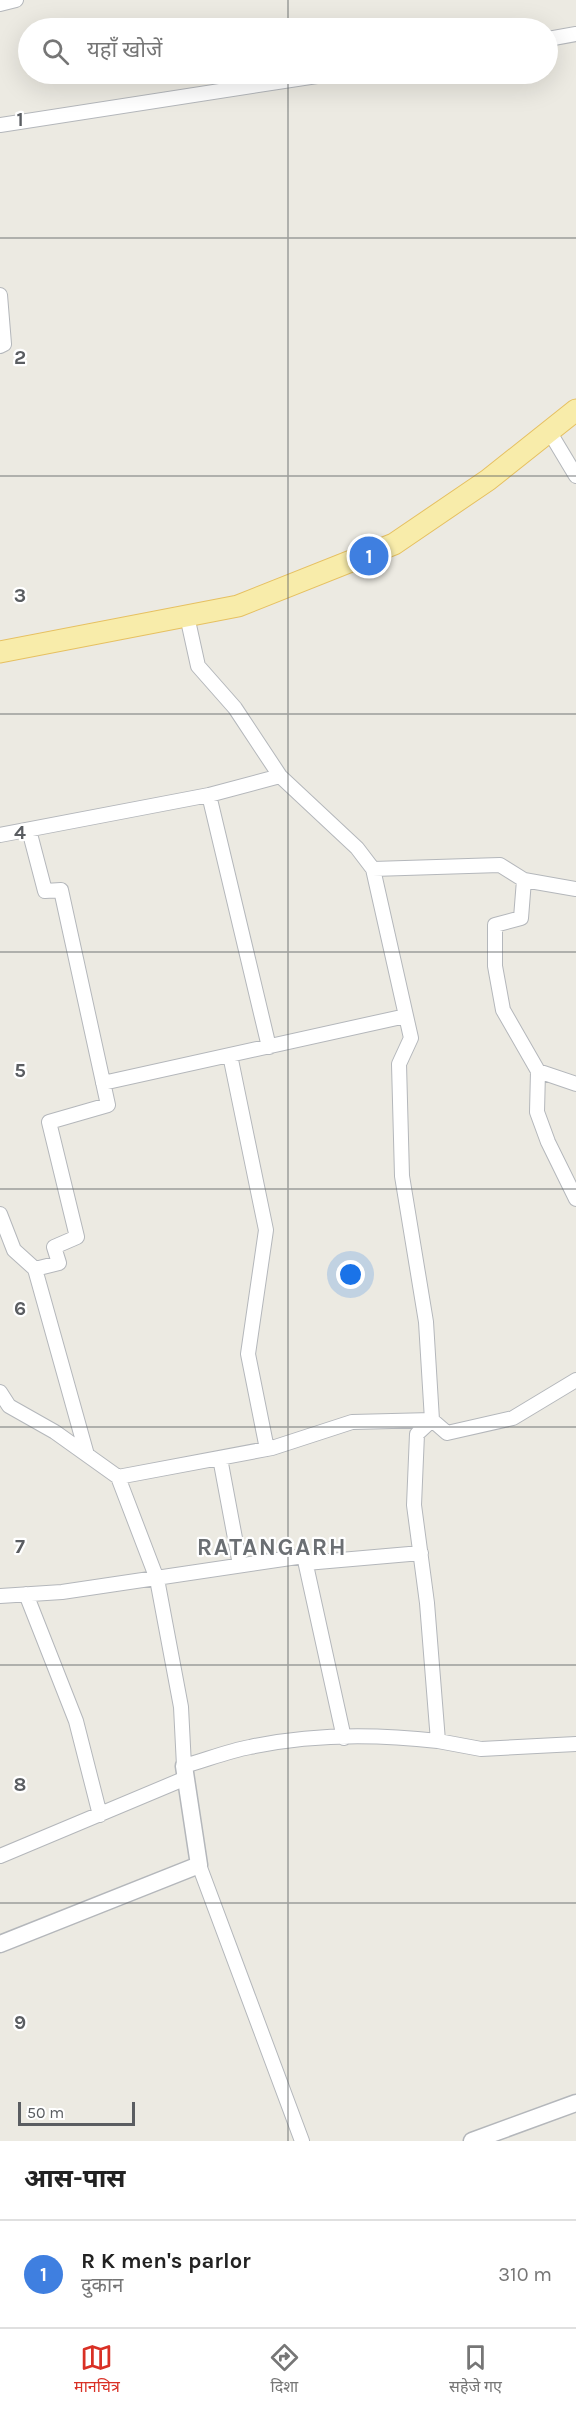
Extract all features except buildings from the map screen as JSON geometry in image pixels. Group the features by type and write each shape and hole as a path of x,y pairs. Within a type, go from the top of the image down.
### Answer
{"main road":[{"path":"0,652 238,606 394,544 488,480 576,410"}],"street":[{"path":"0,4 16,0"},
{"path":"558,37 576,34"},
{"path":"0,125 265,84"},
{"path":"0,295 4,344 0,346"},
{"path":"549,432 576,476"},
{"path":"188,616 198,666 235,708 280,776 357,848 373,869 411,1038 399,1064 402,1176 426,1322 432,1420"},
{"path":"0,835 209,795 280,776"},
{"path":"209,795 269,1047"},
{"path":"29,830 45,891 61,890 108,1105 49,1122 77,1237 54,1247 59,1263 35,1269"},
{"path":"373,869 500,865 524,880 576,889"},
{"path":"524,880 520,918 495,925 495,966 503,1010 538,1071 537,1112 548,1142 576,1199"},
{"path":"103,1083 406,1016"},
{"path":"230,1055 266,1230 248,1354 267,1449"},
{"path":"538,1071 576,1084"},
{"path":"0,1214 14,1250 35,1269 87,1455"},
{"path":"118,1477 267,1449 352,1422 432,1420 447,1433 513,1418 576,1380"},
{"path":"0,1392 9,1406 55,1432 118,1477 157,1578 181,1707 185,1772 199,1865 302,2141"},
{"path":"432,1420 417,1434 414,1505 427,1603 438,1741"},
{"path":"220,1458 240,1564"},
{"path":"306,1563 421,1553"},
{"path":"0,1596 62,1592 304,1556 344,1738"},
{"path":"26,1594 76,1721 100,1815"},
{"path":"0,1856 100,1815 185,1772 250,1747 344,1738 401,1737 481,1749 576,1744"},
{"path":"0,1944 199,1865"},
{"path":"472,2141 576,2103"}],"place":[{"name":"R K men's parlor","path":"369,556"}],"district":[{"name":"RATANGARH","path":"272,1547"}]}
